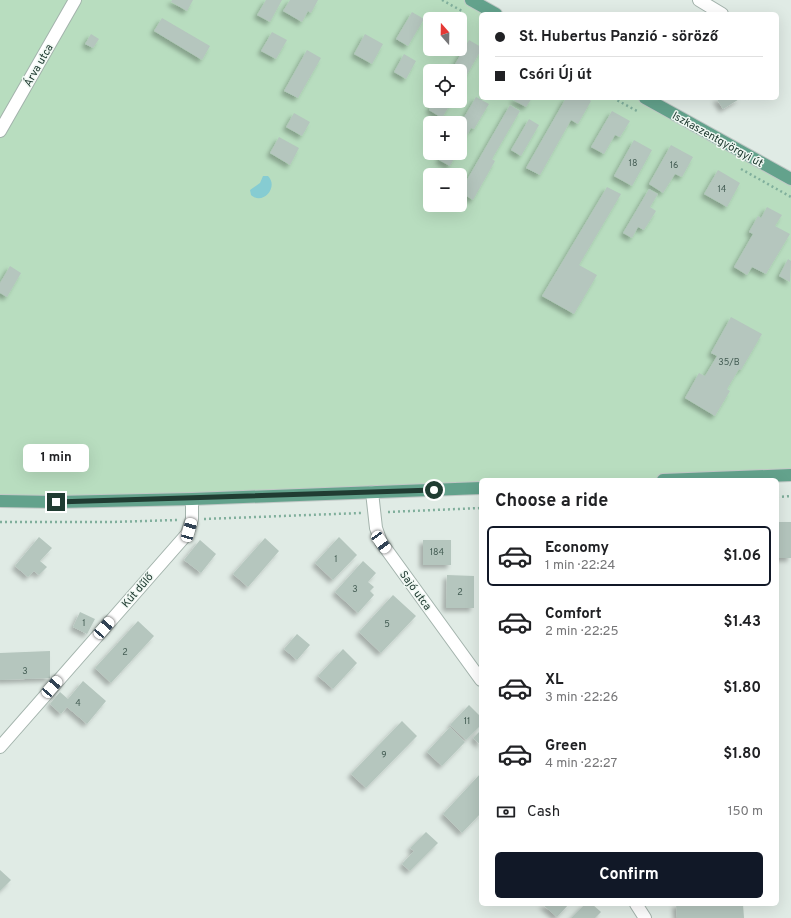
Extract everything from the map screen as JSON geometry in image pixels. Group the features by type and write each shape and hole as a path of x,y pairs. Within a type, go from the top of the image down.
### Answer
{"main road":[{"path":"471,0 492,12"},
{"name":"Iszkaszentgyörgyi út","path":"649,100 791,179"},
{"path":"714,478 791,475"},
{"path":"0,501 56,502 479,488"}],"street":[{"name":"Árva utca","path":"0,131 75,0"},
{"path":"699,0 719,12"},
{"name":"Sajó utca","path":"372,492 373,512 376,528 381,542 479,677"},
{"name":"Kút dűlő","path":"0,747 187,534 192,519 192,498"},
{"path":"637,906 645,918"}],"path":[{"path":"779,497 791,496"},
{"path":"0,522 112,522 479,508"}],"green space":[{"path":"0,0 471,0 492,12 479,12 479,100 649,100 791,179 791,475 714,478 479,478 479,488 0,501"}],"water":[{"path":"263,176 268,176 271,180 271,190 265,197 256,198 251,195 250,190 260,183"}],"building":[{"path":"172,0 193,0 187,11 171,2"},
{"path":"266,0 282,0 270,22 257,15"},
{"path":"290,0 318,0 311,13 308,11 302,22 283,11"},
{"path":"412,12 423,18 408,46 396,39"},
{"path":"162,18 210,46 202,60 154,31"},
{"path":"272,32 287,40 276,59 261,51"},
{"path":"91,34 99,39 93,48 85,44"},
{"path":"365,34 383,44 372,64 354,54"},
{"path":"469,40 479,46 479,54 467,75 467,64 455,64 460,56 467,56 467,43"},
{"path":"307,50 321,58 298,98 284,91"},
{"path":"404,54 416,61 406,79 394,72"},
{"path":"476,97 479,100 489,104 474,129 471,128 467,135 467,116 465,116"},
{"path":"513,100 531,100 526,107"},
{"path":"565,100 591,101 578,124 571,120 540,175 526,168"},
{"path":"717,100 738,100 723,109"},
{"path":"510,105 520,111 492,159 495,161 473,200 467,196 467,180"},
{"path":"430,108 448,108 443,116 439,116 429,110"},
{"path":"612,111 630,121 620,137 615,135 604,154 591,147"},
{"path":"294,113 310,122 302,136 286,127"},
{"path":"529,119 539,125 521,156 511,150"},
{"path":"279,137 299,148 290,165 270,153"},
{"path":"634,140 652,150 632,186 614,176"},
{"path":"671,145 693,157 682,177 675,174 663,193 649,184"},
{"path":"439,160 453,160 450,166"},
{"path":"718,170 740,183 727,207 704,194"},
{"path":"607,187 621,194 579,265 597,275 574,314 542,296"},
{"path":"649,189 658,194 650,207 656,211 644,230 638,227 632,238 623,233"},
{"path":"767,207 782,215 775,226 790,234 766,274 752,267 747,275 734,267 753,234 749,232 758,216 761,218"},
{"path":"788,259 791,261 790,282 779,276"},
{"path":"10,266 21,273 7,297 0,293 0,283"},
{"path":"731,317 762,334 741,370 739,369 727,389 730,391 715,416 685,398 699,373 705,376 717,356 711,353"},
{"path":"779,522 791,522 791,558 779,558"},
{"path":"39,537 52,548 40,561 47,567 39,575 34,571 28,577 15,566"},
{"path":"339,537 357,555 333,580 315,563"},
{"path":"265,538 279,551 248,587 233,574"},
{"path":"200,540 216,554 201,573 184,560"},
{"path":"423,540 451,540 451,565 423,565"},
{"path":"363,561 376,573 368,582 374,587 370,591 374,595 358,613 335,592"},
{"path":"447,575 474,576 474,608 446,608"},
{"path":"393,595 416,616 381,653 359,632"},
{"path":"80,612 95,619 87,634 73,627"},
{"path":"138,621 154,636 111,683 95,668"},
{"path":"297,634 310,645 297,660 284,649"},
{"path":"343,649 357,663 333,689 318,676"},
{"path":"50,651 50,678 0,680 0,653"},
{"path":"83,681 106,701 87,724 67,707 61,714 50,704 60,692 68,699"},
{"path":"469,705 479,715 479,727 466,740 450,725"},
{"path":"402,721 417,736 366,788 351,774"},
{"path":"450,727 465,742 442,766 427,752"},
{"path":"479,732 479,743 473,738"},
{"path":"479,775 479,815 462,833 443,814"},
{"path":"426,832 438,843 410,871 402,864 414,851 410,848"},
{"path":"0,870 11,880 0,891"},
{"path":"544,906 567,906 557,917"},
{"path":"583,906 594,906 601,912 595,918 571,918"},
{"path":"676,906 743,906 744,918 677,918"}],"route":[{"path":"56,502 434,490"}]}
